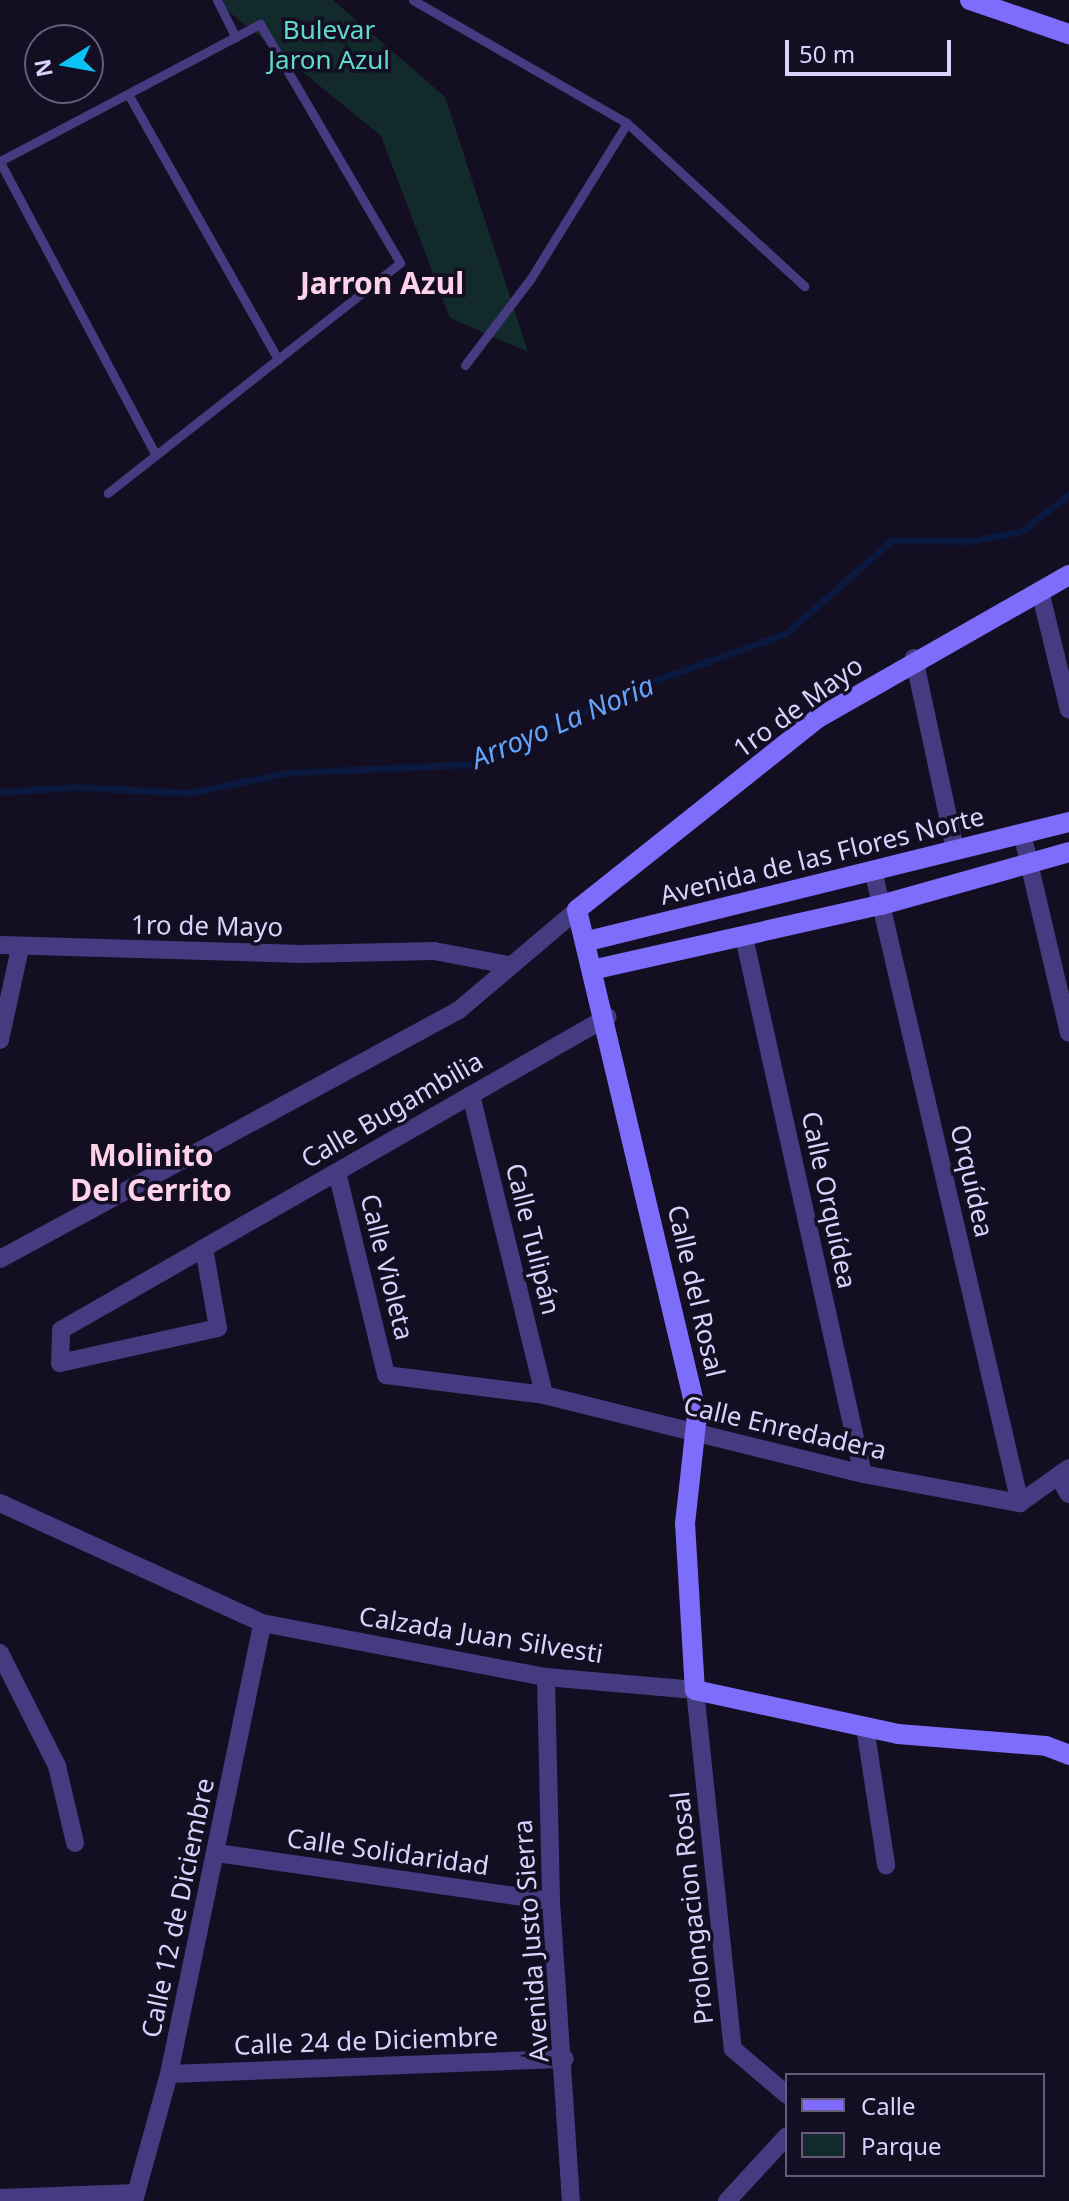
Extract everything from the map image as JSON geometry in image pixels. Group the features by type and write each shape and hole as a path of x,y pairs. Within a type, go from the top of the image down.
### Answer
{"street":[{"path":"970,0 1069,34"},
{"name":"1ro de Mayo","path":"577,910 818,718 914,658 1069,575"},
{"path":"1040,591 1069,710"},
{"path":"914,658 955,850"},
{"name":"Avenida de las Flores Norte","path":"588,941 1069,822"},
{"path":"1022,833 1069,1033"},
{"path":"596,969 881,905 1069,852"},
{"name":"Orquídea","path":"873,870 1020,1503"},
{"path":"0,1259 459,1010 508,965 577,910"},
{"name":"Calle del Rosal","path":"577,910 596,969 697,1415 685,1523 695,1690"},
{"name":"Calle Orquídea","path":"744,937 863,1474"},
{"name":"1ro de Mayo","path":"0,945 20,948 434,951 508,965"},
{"path":"0,1040 20,948"},
{"name":"Calle Bugambilia","path":"204,1248 218,1328 60,1363 61,1330 204,1248 337,1172 607,1017"},
{"name":"Calle Tulipán","path":"471,1095 544,1395"},
{"name":"Calle Violeta","path":"337,1172 386,1375"},
{"name":"Calle Enredadera","path":"386,1375 544,1395 695,1435 863,1474 1020,1503"},
{"path":"1020,1503 1063,1472 1069,1494"},
{"name":"Calzada Juan Silvesti","path":"0,1503 262,1623 546,1677 695,1690 865,1727 1046,1746 1069,1755"},
{"name":"Calle 12 de Diciembre","path":"135,2197 169,2074 262,1623"},
{"path":"0,1653 57,1766 75,1843"},
{"name":"Avenida Justo Sierra","path":"546,1677 551,1901 565,2059 571,2201"},
{"name":"Prolongacion Rosal","path":"695,1690 733,2049 785,2093"},
{"path":"865,1727 886,1865"},
{"name":"Calle Solidaridad","path":"217,1853 551,1901"},
{"name":"Calle 24 de Diciembre","path":"169,2074 565,2059"},
{"path":"727,2201 785,2138"},
{"path":"0,2198 135,2197"}],"lane":[{"path":"217,0 236,38"},
{"path":"413,0 627,123 804,286"},
{"path":"108,493 400,263 260,24 0,161 156,455"},
{"path":"128,94 278,359"},
{"path":"465,365 531,278 627,123"}],"green space":[{"name":"Bulevar Jaron Azul","path":"224,0 333,0 445,97 528,352 450,318 381,136 221,5"}],"waterway":[{"name":"Arroyo La Noria","path":"0,792 76,787 191,793 284,773 474,764 645,684 785,634 892,540 971,541 1022,531 1069,494"}],"district":[{"name":"Jarron Azul","path":"382,283"},
{"name":"Molinito Del Cerrito","path":"151,1172"}]}
